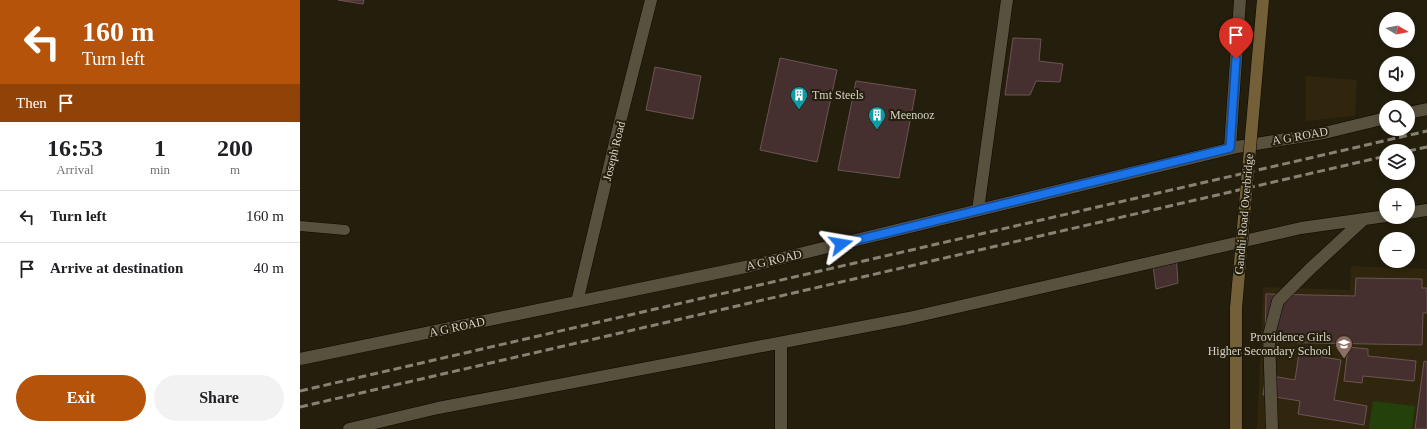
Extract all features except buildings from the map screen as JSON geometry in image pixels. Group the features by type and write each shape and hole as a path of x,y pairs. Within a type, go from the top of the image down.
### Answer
{"main road":[{"name":"Gandhi Road Overbridge","path":"1236,429 1236,308 1263,0"}],"street":[{"name":"Joseph Road","path":"577,302 619,126 652,0"},
{"path":"978,210 1007,0"},
{"path":"1230,148 1240,0"},
{"path":"1415,112 1427,109"},
{"name":"A G ROAD","path":"300,359 750,266 1230,148 1324,133 1379,120"},
{"path":"1415,212 1427,210"},
{"path":"349,429 438,408 909,318 1301,228 1379,217"},
{"path":"1272,429 1269,334 1278,301 1364,219"},
{"path":"781,343 781,429"}],"lane":[{"path":"300,226 346,230"}],"shaded area":[{"path":"1306,76 1357,80 1355,116 1306,121"},
{"name":"Providence Girls Higher Secondary School","path":"1351,266 1427,269 1427,429 1257,429 1263,287 1350,290"}],"green space":[{"path":"1373,401 1415,406 1412,429 1369,429"}],"railway":[{"path":"300,391 1427,131"},
{"path":"1415,150 1427,147"},
{"path":"300,407 1379,158"}],"place":[{"name":"Tmt Steels","path":"799,110"},
{"name":"Meenooz","path":"877,130"},
{"name":"Providence Girls Higher Secondary School","path":"1344,359"}],"route":[{"path":"841,244 1230,148 1236,59"}]}
